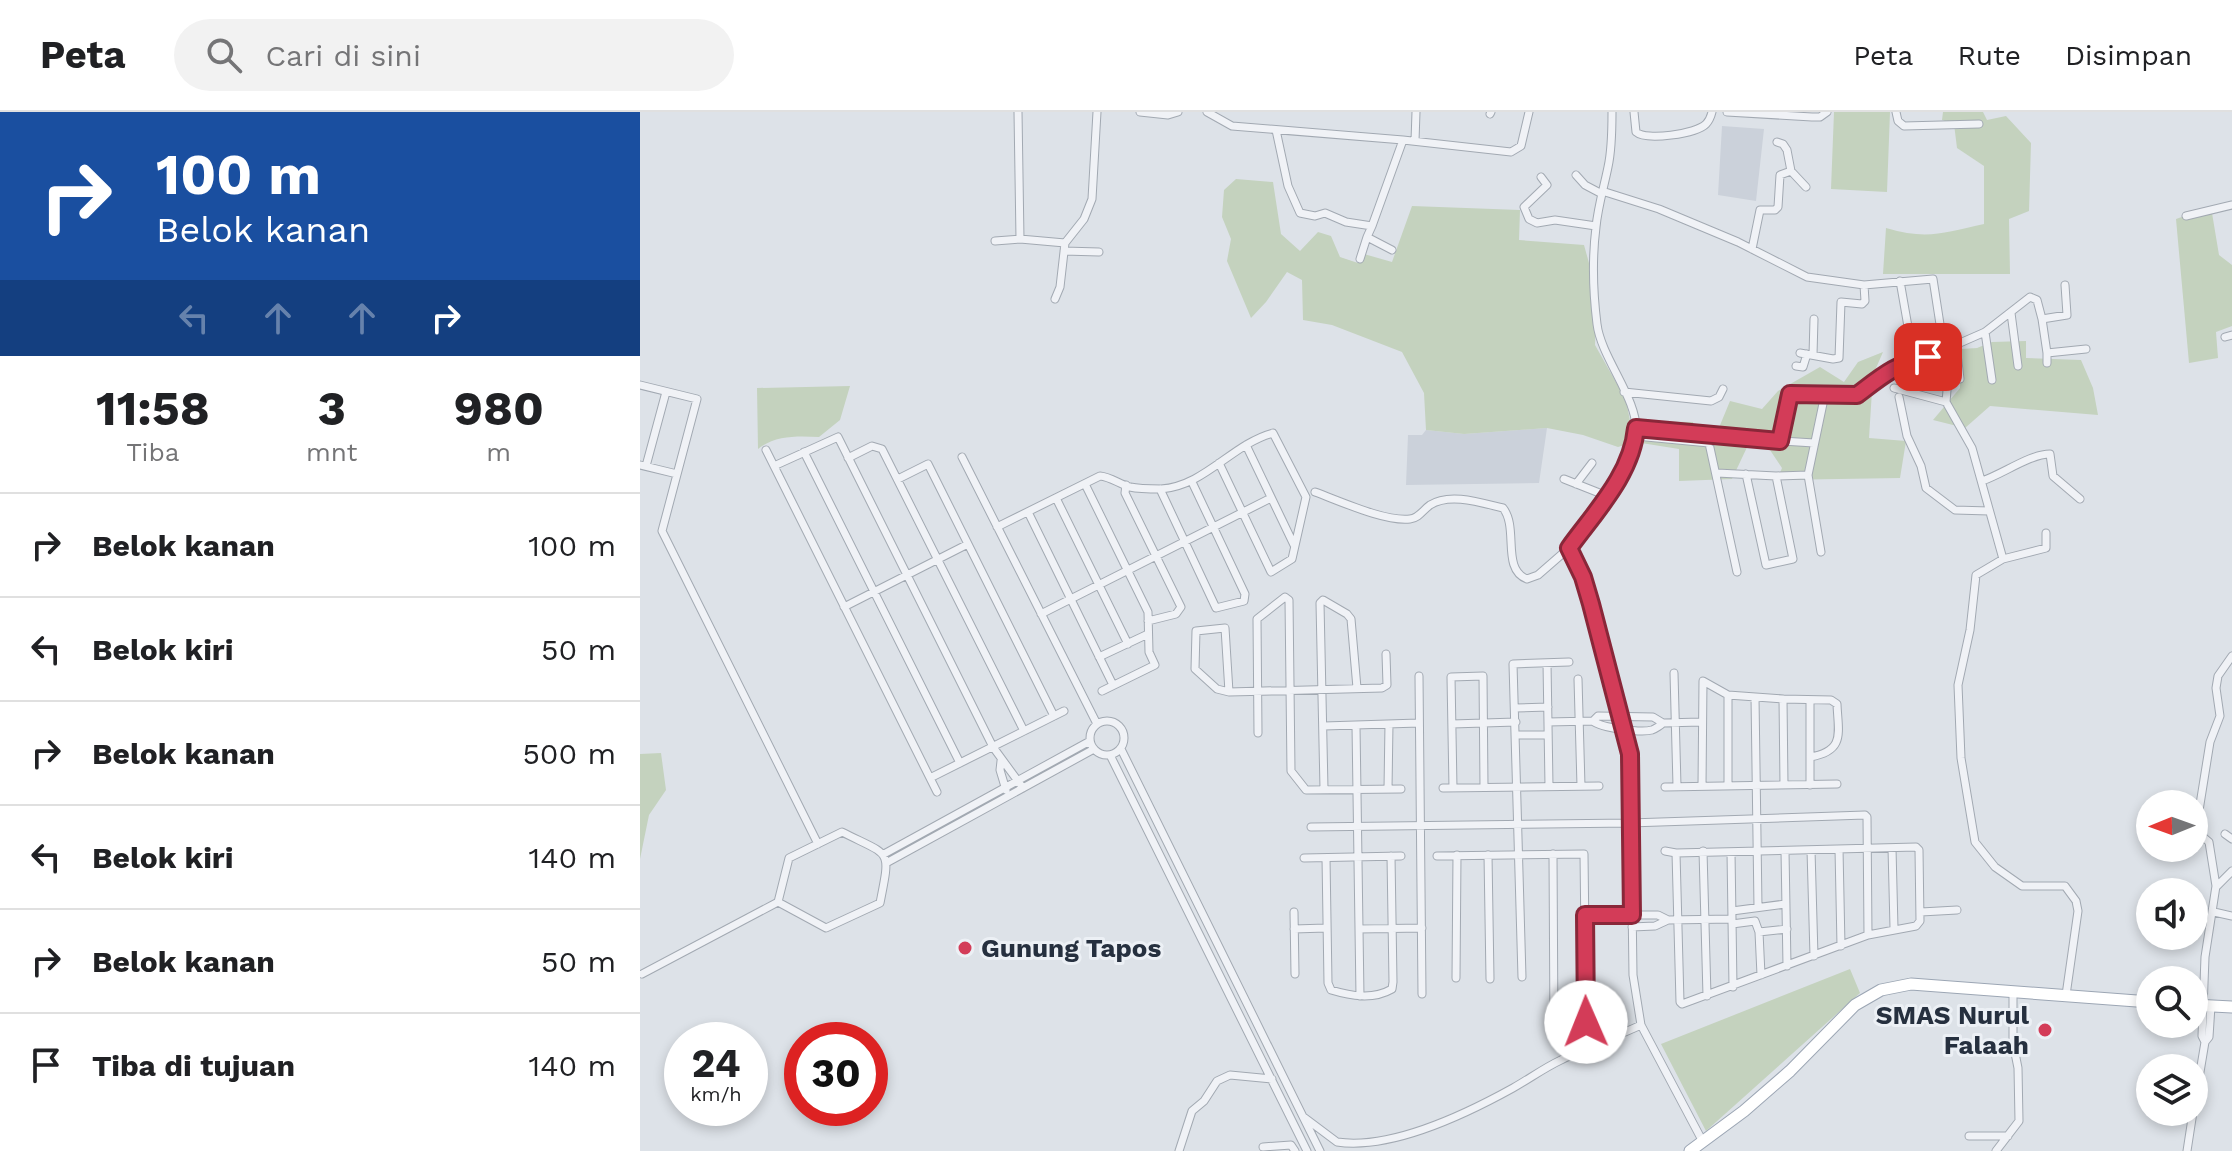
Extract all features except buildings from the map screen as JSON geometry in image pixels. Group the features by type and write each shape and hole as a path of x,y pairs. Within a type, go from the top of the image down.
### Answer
{"main road":[{"path":"1690,1151 1744,1111 1790,1071 1855,1005 1867,996 1897,985 2136,1001"},
{"path":"2208,1006 2232,1007"}],"street":[{"path":"1018,112 1020,239"},
{"path":"1055,299 1060,287 1064,247 1084,219 1092,199 1097,112"},
{"path":"1140,112 1168,115 1178,112"},
{"path":"1207,112 1232,126 1511,152 1521,146 1529,112"},
{"path":"1415,141 1416,112"},
{"path":"1315,492 1378,514 1407,519 1416,518 1429,505 1445,500 1462,499 1503,508 1512,524 1514,566 1521,577 1527,579 1538,575 1569,548 1627,465 1636,432 1624,392 1598,329 1593,261 1596,226 1610,156 1612,112"},
{"path":"1634,112 1636,132 1640,136 1692,131 1708,123 1712,112"},
{"path":"1727,112 1820,117 1827,112"},
{"path":"1896,112 1899,124 1904,126 1979,124"},
{"path":"1276,130 1288,186 1300,213 1315,216 1325,213 1346,222 1372,226"},
{"path":"1360,259 1403,140"},
{"path":"1777,142 1787,150 1791,171 1806,187"},
{"path":"1752,249 1760,210 1777,209 1779,177 1791,171"},
{"path":"1576,175 1585,185 1659,209 1752,249 1807,277 1864,285 1933,279 1949,367 1946,402 1972,448 2003,559"},
{"path":"1541,177 1547,185 1524,207 1529,219 1540,223 1560,220 1596,226"},
{"path":"2186,216 2232,205"},
{"path":"1367,237 1392,250"},
{"path":"995,241 1020,239 1099,252"},
{"path":"1900,281 1910,338"},
{"path":"1807,354 1839,358 1841,302 1862,304 1865,301 1864,285"},
{"path":"2042,319 2067,315 2065,285"},
{"path":"1780,441 1790,394 1857,395 1880,376 1905,362 1928,357 1985,332 2025,300 2034,297 2042,319 2047,363"},
{"path":"2011,313 2018,366"},
{"path":"1796,366 1803,367 1814,319"},
{"path":"1985,332 1992,380"},
{"path":"1956,345 1960,379"},
{"path":"2047,353 2086,349"},
{"path":"640,385 697,399 662,531 818,844"},
{"path":"1894,388 1946,402"},
{"path":"1624,392 1711,401 1719,397 1723,389"},
{"path":"666,392 643,465 677,474"},
{"path":"1821,552 1808,475 1825,394"},
{"path":"1899,397 1907,436 1921,466 1926,488 1955,510 1989,511"},
{"path":"1636,432 1708,439 1720,437 1814,443"},
{"path":"997,527 1105,476 1126,485 1160,489 1192,482 1219,463 1246,445 1270,433 1275,434 1306,497 1292,559 1271,572 1219,463"},
{"path":"774,466 838,437 993,747 1022,784"},
{"path":"1708,439 1737,572"},
{"path":"848,458 877,445 882,449 1024,731"},
{"path":"1246,445 1294,545"},
{"path":"766,450 937,792"},
{"path":"804,452 960,763"},
{"path":"1982,481 2006,473 2042,454 2050,454 2053,476 2080,499"},
{"path":"962,457 1097,724"},
{"path":"1576,484 1592,463"},
{"path":"898,479 928,464 1054,716"},
{"path":"1717,473 1808,475"},
{"path":"1746,474 1766,565 1793,559 1776,476"},
{"path":"1564,479 1607,496"},
{"path":"1160,489 1216,608 1244,601 1245,594 1192,482"},
{"path":"1085,484 1148,612 1149,652 1155,665 1102,691"},
{"path":"1126,485 1125,493 1181,607 1176,614 1148,621"},
{"path":"1056,498 1128,644"},
{"path":"1041,614 1271,498"},
{"path":"1028,512 1113,685"},
{"path":"2046,533 2046,548 2003,559 1976,575 1970,630 1958,676 1961,758 1975,842 1995,867 2022,886 2065,886 2076,901 2078,911 2066,995"},
{"path":"844,607 968,544"},
{"path":"1569,548 1583,577 1630,754 1633,975 1642,1028 1703,1142"},
{"path":"1258,733 1257,619 1284,597 1289,600 1291,771 1304,789 1401,789"},
{"path":"1324,789 1320,603 1323,600 1351,619 1357,688"},
{"path":"1229,692 1225,628 1196,631 1195,669 1217,689 1229,692 1382,688 1387,685 1386,654"},
{"path":"1099,657 1148,634"},
{"path":"2205,966 2216,886 2209,842 2197,832 2197,823 2210,742 2220,716 2216,688 2218,676 2232,656"},
{"path":"1522,977 1513,664 1569,662"},
{"path":"1547,663 1549,786"},
{"path":"1674,673 1677,786"},
{"path":"1419,676 1422,994"},
{"path":"1453,788 1451,677 1483,676 1484,787"},
{"path":"1578,679 1581,786"},
{"path":"1702,786 1702,682 1727,694 1835,701 1838,739 1835,748 1824,755 1810,757"},
{"path":"1727,694 1728,786"},
{"path":"1755,697 1758,907"},
{"path":"1783,699 1784,785"},
{"path":"1810,700 1810,785"},
{"path":"1515,708 1548,707"},
{"path":"930,778 1064,711"},
{"path":"1548,722 1593,721 1598,716 1653,717 1663,723"},
{"path":"1110,755 1121,749 1124,742 1122,728 1110,721 1097,724 1090,735 1092,745 1110,755 1307,1151"},
{"path":"1593,721 1599,727 1651,730 1663,723 1701,722"},
{"path":"1452,724 1516,722"},
{"path":"1324,726 1419,723"},
{"path":"1388,789 1389,724"},
{"path":"1356,726 1360,996"},
{"path":"1516,735 1548,735"},
{"path":"886,858 1092,745"},
{"path":"1121,749 1320,1151"},
{"path":"1001,761 1000,770 1007,792"},
{"path":"1665,787 1837,784"},
{"path":"1443,788 1599,786"},
{"path":"1311,827 1630,823 1865,815 1868,935"},
{"path":"640,984 641,973 778,902 789,858 842,832 886,858"},
{"path":"1892,848 1894,928"},
{"path":"1665,851 1918,848 1921,912 1918,925 1868,935 1686,1004 1680,1002 1673,920 1676,853"},
{"path":"1839,849 1841,946"},
{"path":"1811,850 1814,956"},
{"path":"1703,851 1707,996"},
{"path":"1785,851 1787,966"},
{"path":"1731,852 1733,987"},
{"path":"1553,854 1554,1031"},
{"path":"1437,856 1584,854 1586,1022"},
{"path":"1456,978 1457,855"},
{"path":"1488,855 1490,979"},
{"path":"1326,858 1327,977 1331,990 1375,996 1392,989 1391,856"},
{"path":"1304,858 1401,856"},
{"path":"778,902 826,928 880,903 886,858"},
{"path":"2216,886 2232,871"},
{"path":"1732,918 1758,907 1785,904"},
{"path":"1921,912 1957,910"},
{"path":"1294,912 1295,974"},
{"path":"2214,912 2232,916"},
{"path":"1585,915 1658,915 1673,920 1732,918 1755,921 1759,932 1761,975"},
{"path":"1632,927 1655,926 1673,920"},
{"path":"1294,929 1326,928"},
{"path":"1359,929 1422,928"},
{"path":"1759,932 1787,929"},
{"path":"1996,1151 2019,1121 2013,991"},
{"path":"1304,1117 1342,1143 1361,1143 1423,1128 1510,1090 1561,1060 1642,1028"},
{"path":"1253,1040 1262,1034"},
{"path":"1179,1151 1192,1111 1204,1101 1217,1081 1230,1075 1272,1079"},
{"path":"2187,1151 2191,1126"},
{"path":"1969,1136 2008,1136"},
{"path":"1263,1147 1286,1144 1295,1151"}],"shaded area":[{"path":"1722,126 1764,129 1756,201 1718,195"},
{"path":"1547,428 1539,483 1406,485 1408,435 1422,435 1426,430 1464,434"}],"green space":[{"path":"1834,112 1890,112 1887,192 1831,189"},
{"path":"1943,112 1983,112 1987,120 2006,116 2031,143 2029,211 2009,219 2010,274 1883,274 1886,228 1924,234 1984,224 1984,166 1957,148 1954,124 1942,120"},
{"path":"1236,179 1273,182 1281,234 1300,251 1318,232 1331,236 1340,257 1358,263 1364,254 1392,262 1412,206 1520,210 1519,240 1584,245 1597,292 1595,345 1626,400 1630,421 1693,422 1696,442 1711,447 1730,401 1762,409 1778,391 1820,367 1844,382 1858,362 1883,352 1873,375 1869,438 1906,441 1900,478 1777,480 1782,468 1768,447 1750,441 1732,479 1679,481 1679,449 1635,442 1618,447 1583,435 1547,428 1464,434 1426,430 1424,393 1402,352 1332,325 1303,320 1302,280 1287,272 1251,318 1227,261 1231,239 1222,217 1224,190"},
{"path":"2211,207 2219,255 2232,265 2232,326 2216,332 2218,358 2189,363 2176,219"},
{"path":"2026,341 2026,358 2081,360 2093,388 2098,415 1990,406 1965,428 1933,420 1960,388 1961,349 1977,348 1992,342"},
{"path":"850,386 840,420 819,437 779,439 758,449 757,388"},
{"path":"661,753 666,790 649,815 640,859 640,754"},
{"path":"1850,969 1860,993 1706,1131 1661,1044"}],"place":[{"name":"Gunung Tapos","path":"965,948"},
{"name":"SMAS Nurul Falaah","path":"2045,1030"}],"route":[{"path":"1586,1022 1585,915 1632,915 1632,782 1630,754 1614,688 1583,577 1569,548 1627,465 1636,428 1780,441 1790,394 1857,395 1880,376 1905,362 1928,357"}]}
